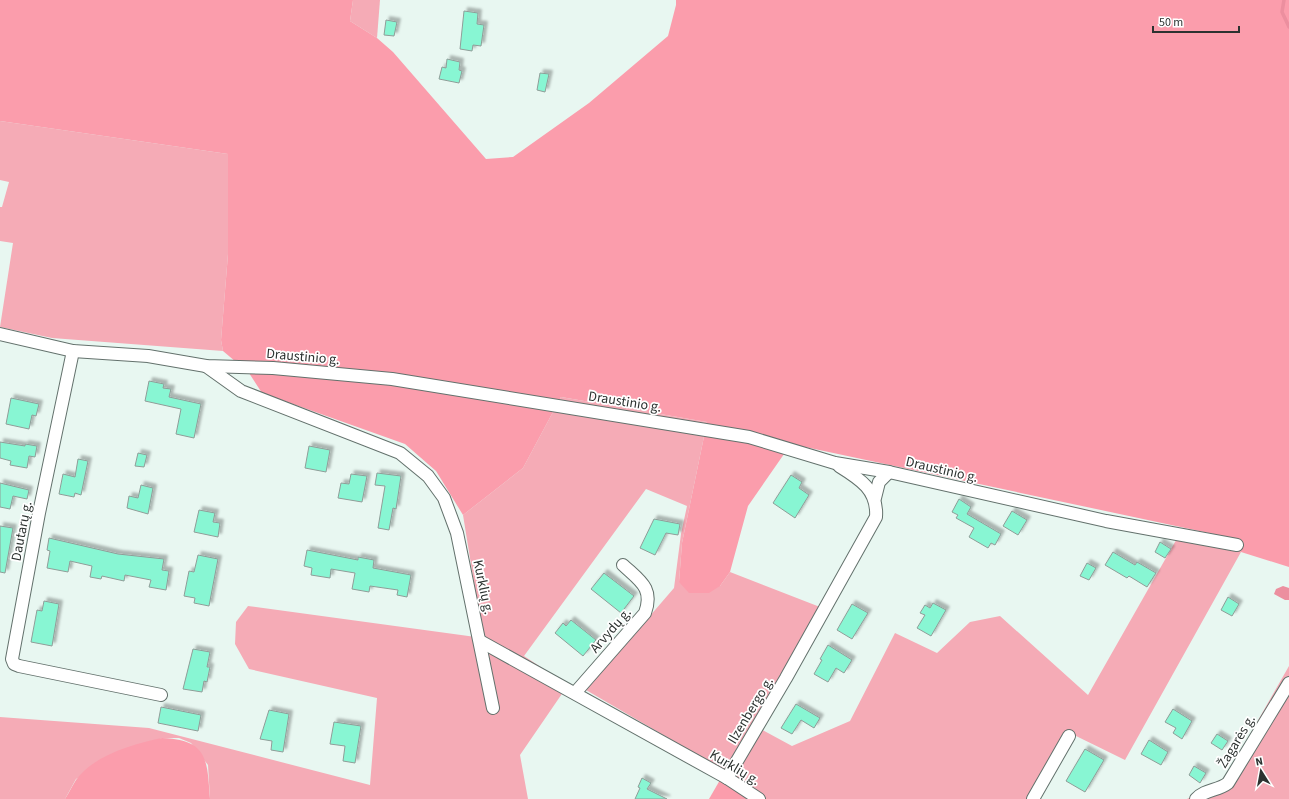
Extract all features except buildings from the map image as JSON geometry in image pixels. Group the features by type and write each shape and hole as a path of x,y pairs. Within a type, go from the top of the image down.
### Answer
{"street":[{"name":"Draustinio g.","path":"0,334 73,351 148,356 206,366 273,368 392,379 750,437 835,463 889,472 1106,521 1237,545"},
{"name":"Dautarų g.","path":"73,351 39,514 12,659 14,664 19,666 161,695"},
{"name":"Kurklių g.","path":"206,366 241,391 400,453 428,476 444,498 457,533 480,641 727,778 759,799"},
{"path":"835,463 856,476 875,498"},
{"path":"875,498 879,482 889,472"},
{"name":"Ilzenbergo g.","path":"727,778 786,678 876,517 875,498"},
{"name":"Arvydų g.","path":"575,693 645,613 649,603 648,593 644,585 623,565"},
{"path":"480,641 493,708"},
{"name":"Žagarės g.","path":"1196,799 1200,795 1213,789 1222,788 1228,784 1289,683"},
{"path":"1033,799 1069,736"}],"shaded area":[{"path":"0,0 353,0 350,21 377,38 393,52 486,159 513,157 589,103 668,36 676,0 1289,0 1289,567 1241,552 1237,539 791,444 748,506 730,572 720,586 709,593 689,593 679,582 682,543 707,422 561,397 523,468 463,515 436,471 405,444 262,393 249,373 223,351 221,340 228,254 228,154 0,121"},
{"path":"353,0 380,0 377,38 350,21"},
{"path":"0,121 228,154 228,254 221,340 223,351 52,338 0,327 13,243 0,241 0,207 2,207 9,182 0,180"},
{"path":"561,397 707,422 682,543 679,582 720,586 730,572 820,607 753,725 792,746 850,721 895,633 937,653 970,622 1000,616 1088,695 1183,528 1237,539 1241,552 1125,760 1074,735 1036,799 751,799 725,771 586,690 674,588 681,534 687,506 646,489 524,656 568,685 520,755 528,799 210,799 208,765 191,743 179,738 162,738 76,779 65,799 0,799 0,717 149,728 370,785 377,698 249,669 235,644 236,622 248,606 483,638 463,515 523,468"},
{"path":"1283,586 1289,588 1289,600 1285,600 1274,594 1276,589"},
{"path":"1289,666 1289,799 1187,799 1224,780"},
{"path":"162,738 188,743 197,748 202,754 208,773 210,799 65,799 76,780 84,771 103,757 127,747"},
{"path":"720,780 751,799 709,799"}],"waterway":[{"path":"1284,0 1282,12 1289,27"}]}
